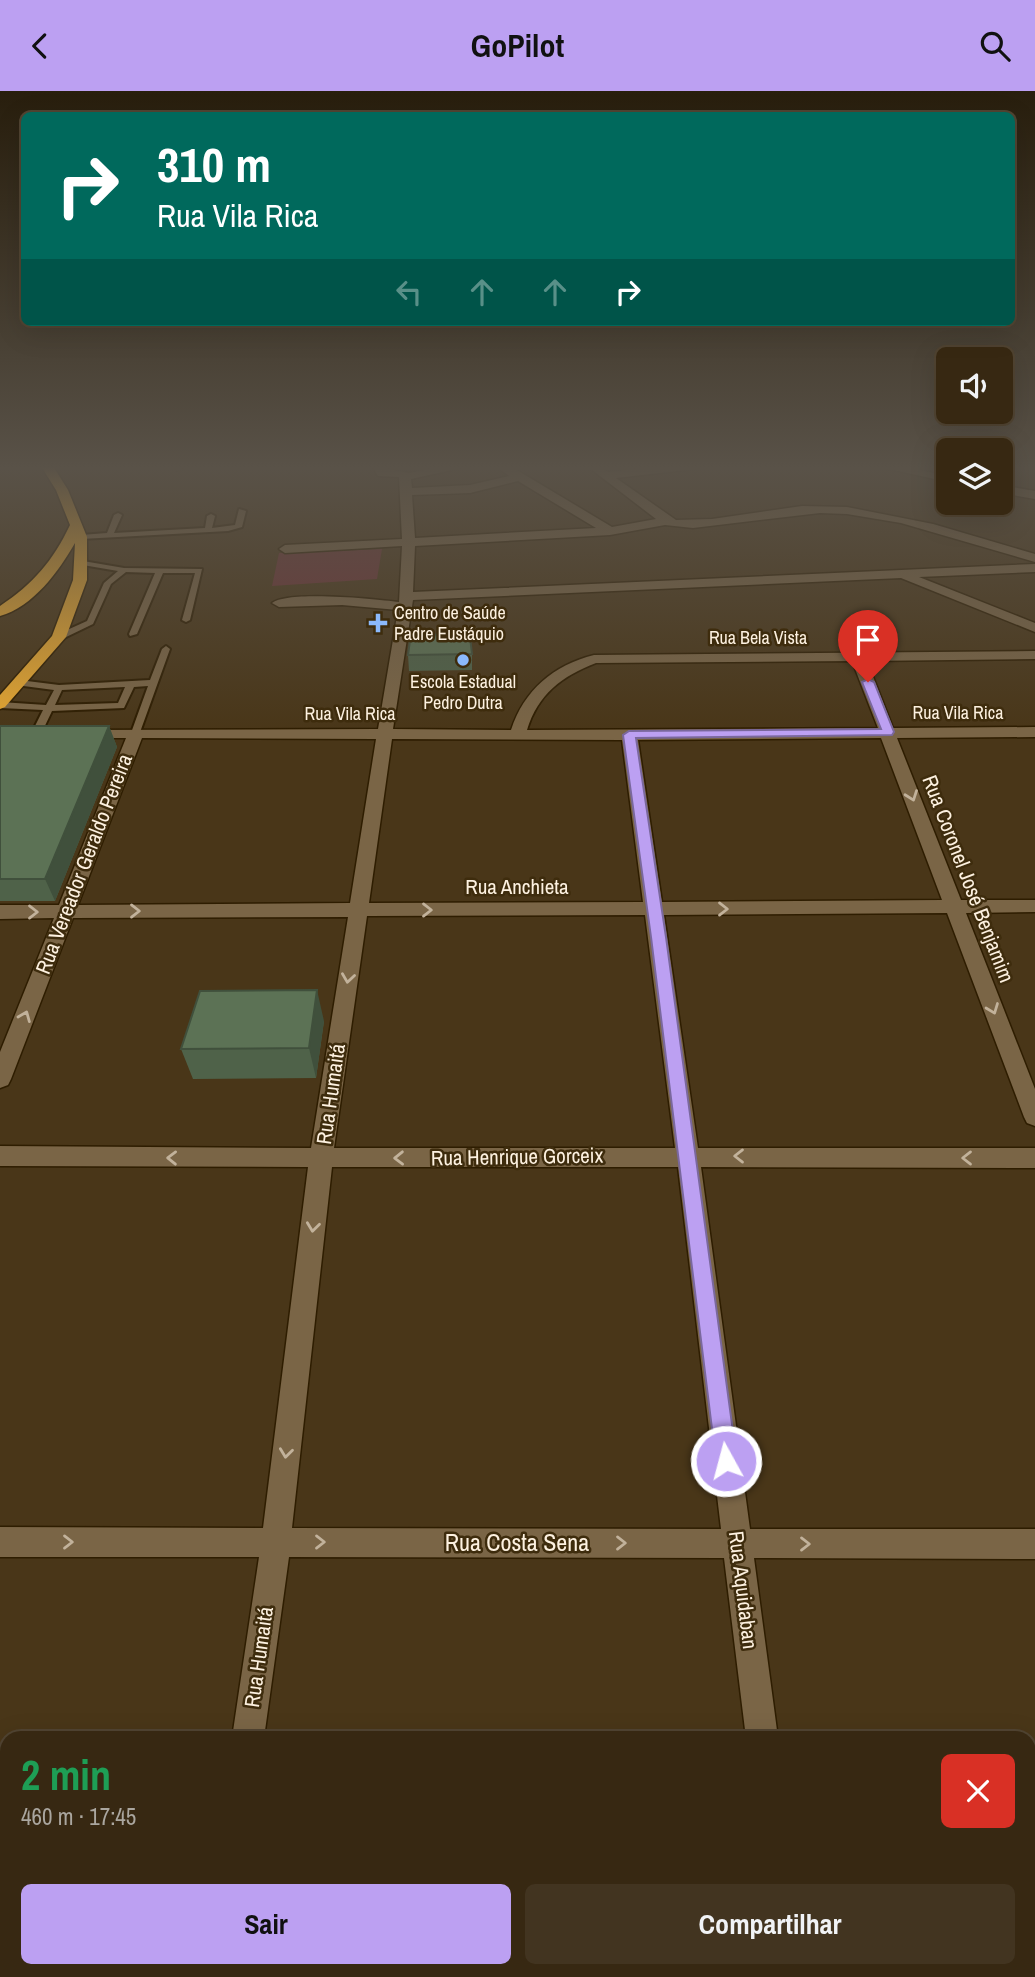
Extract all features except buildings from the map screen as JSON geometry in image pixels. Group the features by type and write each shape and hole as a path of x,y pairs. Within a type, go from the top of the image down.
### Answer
{"highway":[{"path":"0,612 49,576 64,554"},
{"path":"0,705 59,636 80,580 80,554"}],"street":[{"name":"Rua Humaitá","path":"249,1731 276,1541 321,1159 391,683 406,602 408,554"},
{"path":"279,603 321,599 406,602 898,573 1035,568"},
{"path":"898,573 1035,628"},
{"name":"Rua Bela Vista","path":"518,734 523,712 533,695 570,667 594,659 1035,655"},
{"name":"Rua Coronel José Benjamim","path":"858,657 1035,1117"},
{"name":"Rua Vila Rica","path":"30,734 629,735 1035,732"},
{"name":"Rua Vereador Geraldo Pereira","path":"0,1079 136,733"},
{"name":"Rua Aquidaban","path":"629,735 688,1156 761,1731"},
{"name":"Rua Anchieta","path":"0,912 1035,907"},
{"name":"Rua Henrique Gorceix","path":"0,1156 321,1159 688,1156 1035,1158"},
{"name":"Rua Costa Sena","path":"0,1542 1035,1544"}],"lane":[{"path":"80,562 124,570 199,571 186,620"},
{"path":"59,636 90,622 108,583 124,570"},
{"path":"133,634 160,570"},
{"name":"Rua Vereador Geraldo Pereira","path":"136,733 166,649"},
{"path":"19,683 59,688 152,683"},
{"path":"0,705 50,708 121,706 130,686"},
{"path":"30,734 50,708 59,688"}],"shaded area":[{"path":"279,554 381,554 377,579 272,586"}],"place":[{"name":"Centro de Saúde Padre Eustáquio","path":"378,623"},
{"name":"Escola Estadual Pedro Dutra","path":"463,660"}],"route":[{"path":"726,1461 659,937 629,735 888,732 868,682"}]}
